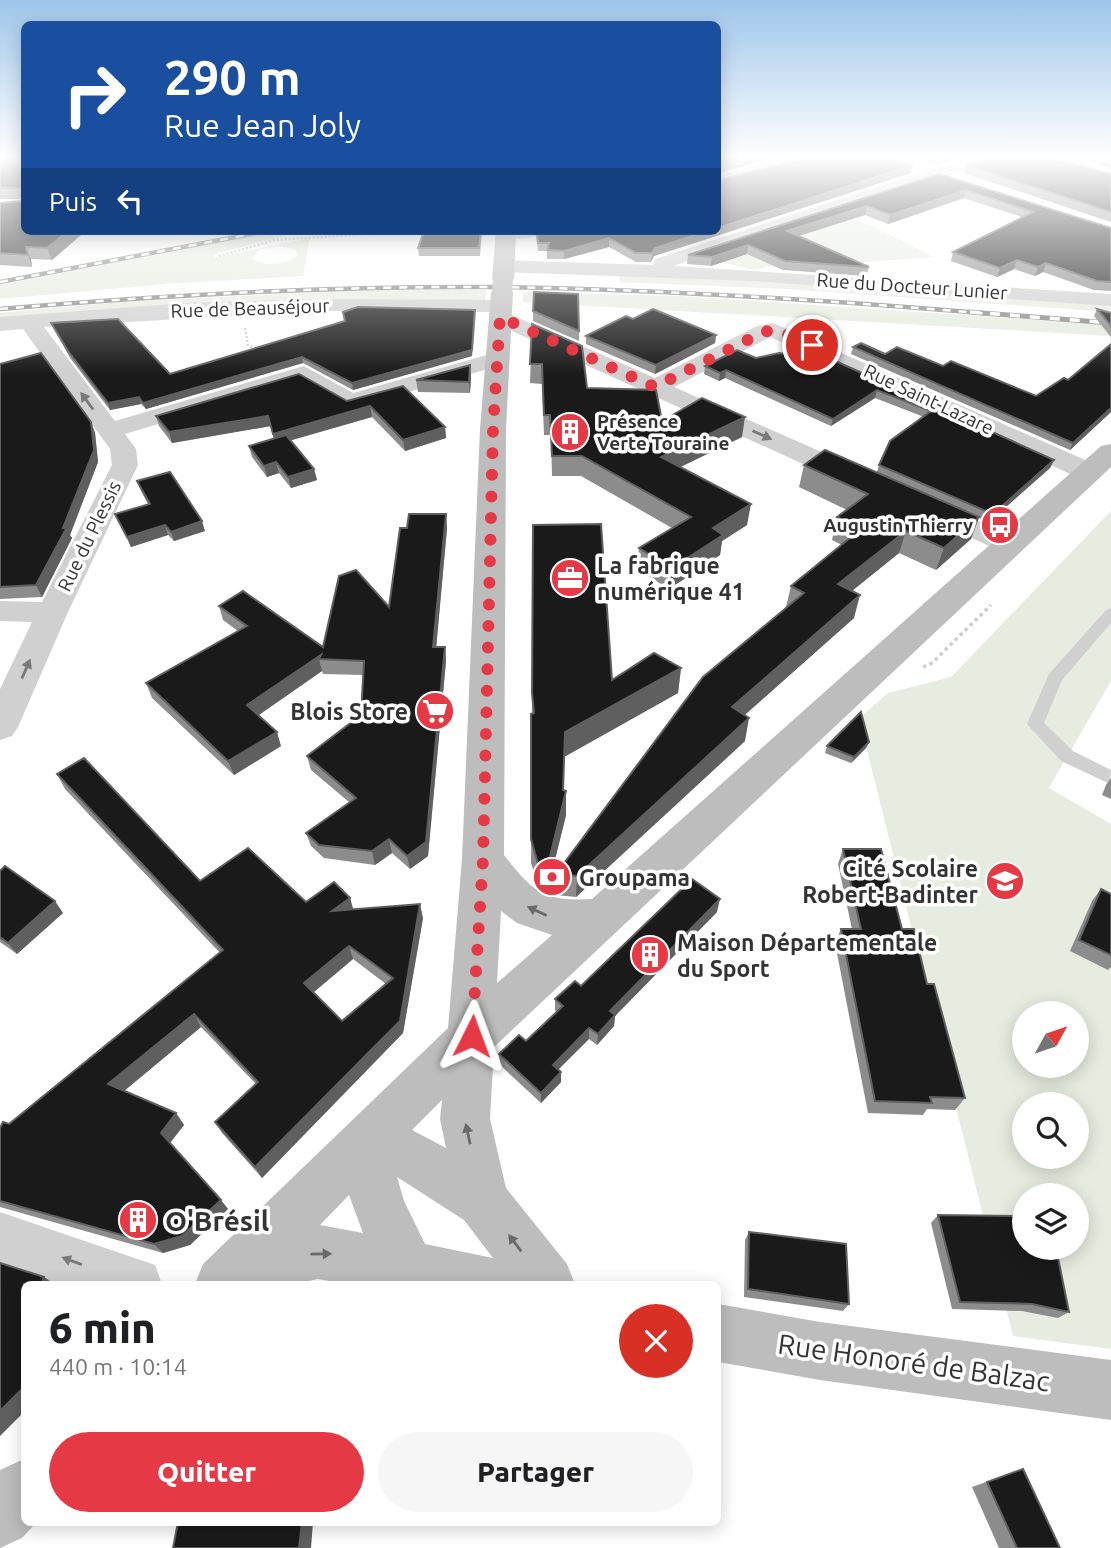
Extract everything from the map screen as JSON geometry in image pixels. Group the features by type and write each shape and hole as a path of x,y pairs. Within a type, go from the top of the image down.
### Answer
{"main road":[{"path":"483,1201 465,1119 483,859 497,359 506,235"},
{"path":"226,1281 472,1036 1111,452"},
{"path":"483,859 512,898 536,911 554,919 603,917"},
{"path":"362,1143 406,1153 483,1201 545,1281"},
{"path":"362,1143 379,1209 408,1268"},
{"path":"241,1281 285,1259 318,1252 474,1281"},
{"name":"Rue Honoré de Balzac","path":"721,1333 901,1362 1111,1390"},
{"path":"0,1516 21,1493"}],"street":[{"path":"640,270 762,230"},
{"name":"Rue du Docteur Lunier","path":"502,292 640,270 1111,300"},
{"path":"502,292 655,387 884,490"},
{"name":"Rue de Beauséjour","path":"0,324 502,292"},
{"name":"Rue du Plessis","path":"0,727 51,611 125,465 123,449 29,322"},
{"name":"Rue Saint-Lazare","path":"655,387 765,331 774,330 1089,472"},
{"path":"108,430 304,373 350,402 497,359"},
{"path":"910,500 1008,544"},
{"path":"0,611 51,611"},
{"path":"0,1238 127,1281"}],"lane":[{"path":"1110,777 1067,756 1035,724 1055,678 1111,613"}],"path":[{"path":"219,256 275,240 352,235"},
{"path":"242,307 248,345 304,373"}],"shaded area":[{"path":"786,230 881,230 933,257 851,263 812,256 753,270 717,261"},
{"path":"257,235 288,235 214,254 214,258 310,238 303,276 165,284 0,299 0,285","holes":["280,246 296,250 297,255 281,263 269,264 252,258 260,249"]},
{"path":"619,273 702,276 1111,305 1111,312 788,289 620,282"},
{"path":"367,290 486,290 485,301 0,321 0,313 121,302"},
{"path":"523,292 680,296 1111,325 1111,336 523,302"},
{"name":"Cité Scolaire Robert-Badinter","path":"1111,511 1111,681 1049,788 1111,824 1111,1349 1013,1336 859,718 888,693 951,677"}],"building":[{"path":"0,230 21,230 21,235 63,235 47,248 26,247 28,255 0,253"},
{"path":"765,230 789,230 787,231 869,267 785,261 748,245 712,257 688,255"},
{"path":"997,230 1111,230 1111,282 1097,281 1046,263 1038,267 1017,260 1000,268 953,252"},
{"path":"423,235 481,235 479,248 418,248"},
{"path":"537,235 695,235 655,248 652,253 636,253 609,238 564,251 547,250 549,243 538,243"},
{"path":"534,292 578,294 579,331 533,311"},
{"path":"358,307 475,310 472,350 352,383 302,357 143,403 139,397 108,403 68,351 51,323 118,319 170,374 345,321 343,312"},
{"path":"653,309 716,335 656,365 586,336 626,316 633,319"},
{"path":"1097,309 1111,313 1111,326"},
{"path":"532,324 582,346 587,388 656,390 662,421 702,398 745,417 661,457 751,504 713,528 723,535 672,568 639,548 691,517 582,456 552,456 550,415 544,415 542,364 530,364"},
{"path":"861,343 885,354 897,347 943,366 951,361 1036,396 1064,378 1068,380 1111,344 1111,408 1073,443 853,347"},
{"path":"809,349 1054,460 993,514 879,465 890,441 931,411 877,390 833,419 726,370 720,373 705,366 737,350 756,358 779,353 798,356"},
{"path":"41,353 91,422 94,450 63,528 67,527 36,585 0,587 0,364"},
{"path":"470,365 469,382 416,380"},
{"path":"299,374 347,401 403,386 445,427 403,440 370,406 273,434 268,416 169,432 156,416"},
{"path":"286,435 314,469 288,477 276,462 264,466 249,446"},
{"path":"825,450 979,517 944,548 906,531 838,584 860,595 732,707 749,718 577,876 556,874 703,677 804,593 791,586 861,529 837,517 868,494 804,465"},
{"path":"170,472 202,521 171,532 165,525 127,537 115,514 150,504 137,481"},
{"path":"409,514 446,514 433,647 445,647 426,842 407,856 389,839 372,851 319,845 306,833 356,798 307,756 361,715 364,661 319,659 321,655 247,705 277,732 228,761 146,683 247,626 219,606 243,591 323,647 339,576 356,570 389,607 400,528 407,528"},
{"path":"601,524 612,680 654,653 681,668 565,732 563,790 566,791 547,869 538,864 531,839 531,714 534,713 533,525"},
{"path":"861,712 869,742 854,757 827,746"},
{"path":"84,758 200,881 248,848 306,902 334,882 350,898 332,911 420,904 400,1021 255,1167 215,1122 258,1082 194,1014 108,1084 176,1113 161,1133 221,1200 182,1236 154,1244 0,1201 0,1128 3,1122 9,1124 223,950 57,774","holes":["349,946 393,978 342,1021 304,983"]},
{"path":"843,849 881,849 902,929 914,929 927,984 934,984 965,1098 930,1097 932,1103 875,1101 841,929 861,929"},
{"path":"5,866 55,901 8,943 0,937 0,871"},
{"path":"692,879 720,899 610,1011 615,1015 598,1034 589,1028 553,1065 561,1072 541,1093 499,1054 519,1035 526,1041 563,1006 555,999 575,981 581,986"},
{"path":"1101,889 1111,894 1111,955 1079,940"},
{"path":"938,1215 1012,1216 1012,1260 1058,1260 1069,1312 1032,1304 960,1302"},
{"path":"749,1232 846,1244 849,1304 748,1289"},
{"path":"0,1263 44,1277 42,1281 21,1281 21,1390 0,1411"},
{"path":"1023,1469 1060,1548 1017,1548 987,1482"},
{"path":"177,1526 302,1526 299,1548 173,1548"}],"railway":[{"path":"0,282 246,235"},
{"path":"0,309 245,292 491,287 741,296 992,314"},
{"path":"970,312 1111,323"}],"place":[{"name":"Présence Verte Touraine","path":"570,432"},
{"name":"Augustin Thierry","path":"1000,525"},
{"name":"La fabrique numérique 41","path":"570,578"},
{"name":"Blois Store","path":"435,711"},
{"name":"Groupama","path":"552,877"},
{"name":"Cité Scolaire Robert-Badinter","path":"1005,881"},
{"name":"Maison Départementale du Sport","path":"650,955"},
{"name":"O'Brésil","path":"138,1220"}],"route":[{"path":"472,1036 483,859 493,429 500,317 655,387 765,331 774,330 812,345"}]}
